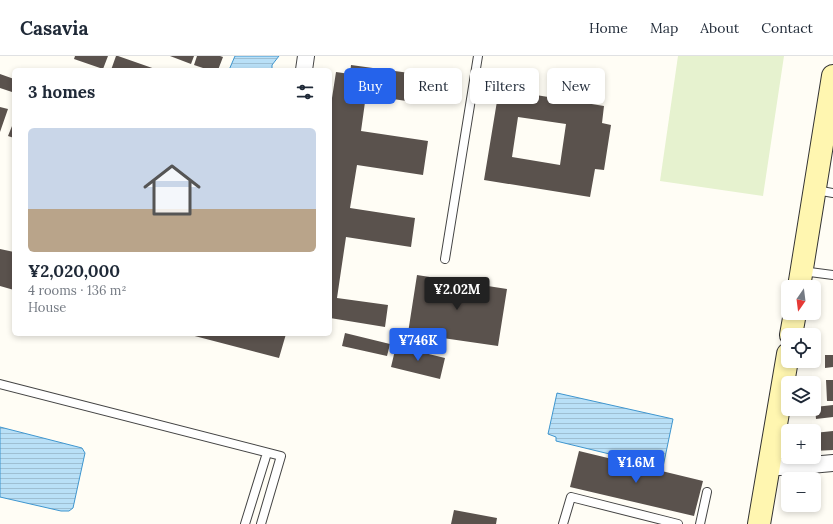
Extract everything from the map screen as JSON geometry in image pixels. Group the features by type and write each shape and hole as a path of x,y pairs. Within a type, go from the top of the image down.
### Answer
{"main road":[{"path":"801,279 824,191 833,76"},
{"path":"759,524 786,368"}],"street":[{"path":"304,68 306,56"},
{"path":"769,467 833,463"}],"lane":[{"path":"445,259 478,56"},
{"path":"801,279 833,275"},
{"path":"0,384 280,456 261,524"},
{"path":"245,524 267,453"},
{"path":"700,524 707,492"},
{"path":"563,524 571,497 678,524"}],"green space":[{"path":"678,56 784,56 763,196 660,181"}],"water":[{"path":"235,56 279,56 272,65 272,68 230,68"},
{"path":"557,393 673,419 663,467 556,441 556,437 548,434"},
{"path":"0,427 82,448 85,453 73,508 69,511 61,511 0,497"}],"building":[{"path":"75,56 108,56 103,68 74,59"},
{"path":"116,56 118,56 152,68 112,68"},
{"path":"170,56 194,56 191,64"},
{"path":"197,56 223,57 219,68 203,68 194,65"},
{"path":"351,65 373,68 351,68"},
{"path":"396,71 404,72 404,101 396,99"},
{"path":"336,72 344,73 344,104 365,104 361,131 428,141 423,175 357,165 350,208 415,218 411,247 346,237 337,298 388,305 385,327 332,318 332,98"},
{"path":"0,74 12,78 12,92 0,88"},
{"path":"539,95 547,97 547,104 592,104 604,106 602,123 611,125 604,170 595,169 590,197 484,180 497,104 539,104","holes":["518,117 566,124 560,165 512,157"]},
{"path":"0,107 8,109 0,132"},
{"path":"12,126 12,137 8,136"},
{"path":"0,249 12,252 12,289 0,286"},
{"path":"417,275 507,289 498,346 408,333"},
{"path":"345,333 390,344 387,356 342,346"},
{"path":"195,336 285,336 279,358"},
{"path":"396,346 445,358 440,379 391,367"},
{"path":"825,355 833,355 833,367 825,368"},
{"path":"826,380 833,380 833,401 827,401"},
{"path":"833,405 833,417 816,419 816,416 821,416 821,406"},
{"path":"833,431 833,450 821,451 821,432"},
{"path":"579,451 703,481 694,516 570,487"},
{"path":"454,510 497,518 496,524 451,524"}]}
